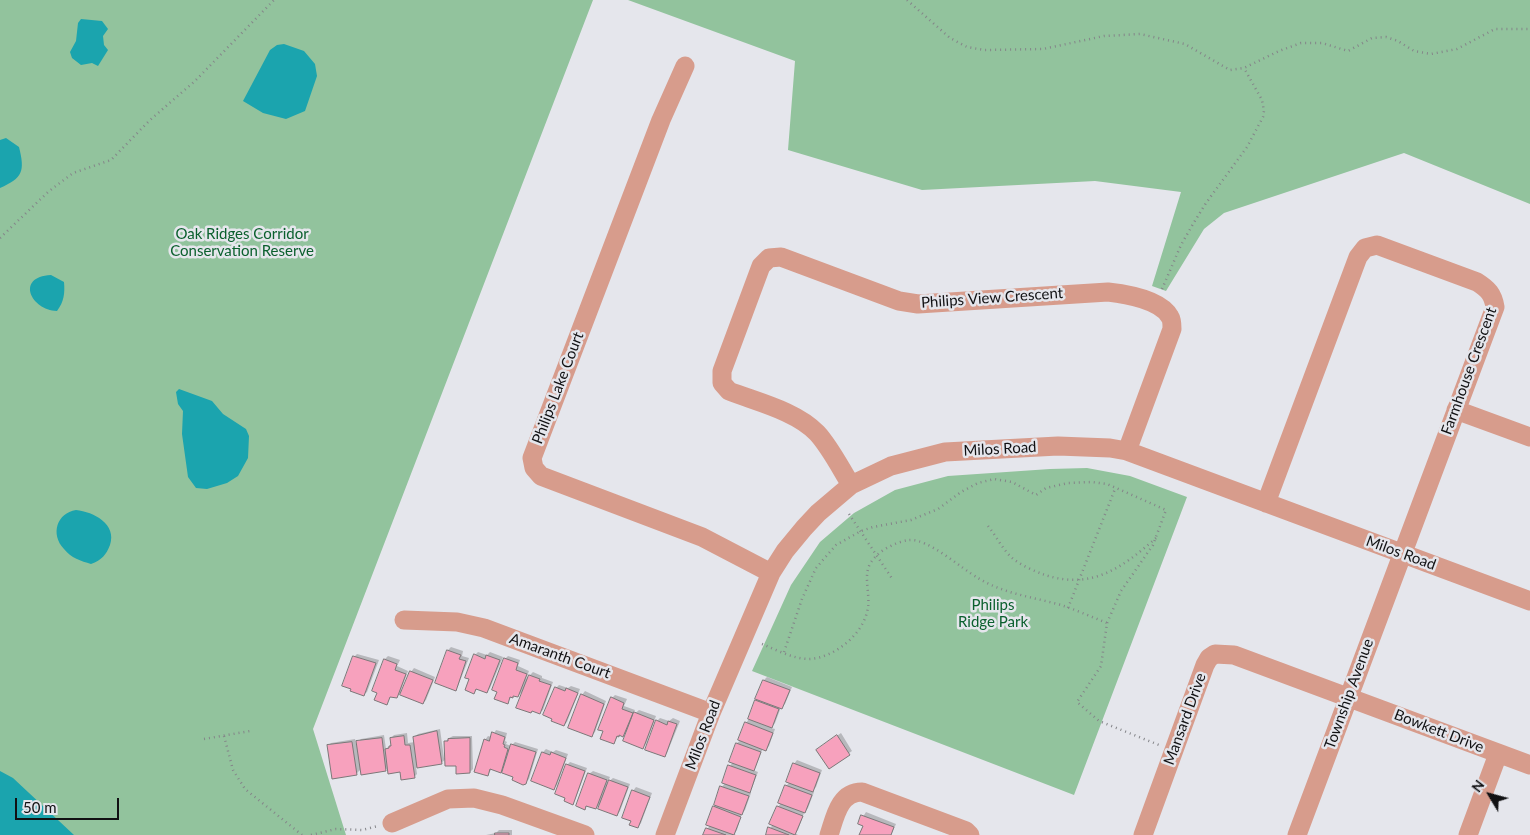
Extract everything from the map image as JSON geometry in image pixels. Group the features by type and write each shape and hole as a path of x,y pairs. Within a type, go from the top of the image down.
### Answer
{"street":[{"name":"Philips Lake Court","path":"685,66 660,120 532,458 534,468 541,476 702,537 771,573"},
{"name":"Farmhouse Crescent","path":"1266,503 1358,258 1365,248 1377,245 1477,282 1493,296 1495,307 1402,553"},
{"name":"Philips View Crescent","path":"851,485 818,434 810,426 799,419 729,391 722,383 722,371 761,266 769,258 781,257 890,298 918,304 1108,292 1127,294 1163,308 1171,318 1172,329 1127,452"},
{"path":"1456,410 1530,437"},
{"name":"Milos Road","path":"665,835 711,713 771,573 785,551 818,513 851,485 891,466 944,452 1058,446 1110,448 1127,452 1530,601"},
{"name":"Township Avenue","path":"1297,835 1402,553"},
{"name":"Amaranth Court","path":"404,620 457,622 484,628 711,713"},
{"name":"Mansard Drive","path":"1142,835 1208,658 1215,654 1234,655 1348,697"},
{"name":"Bowkett Drive","path":"1348,697 1530,766"},
{"path":"1468,835 1498,754"},
{"path":"829,835 845,796 853,792 862,792 966,831 970,835"},
{"path":"392,823 448,799 474,798 502,805 585,835"}],"path":[{"path":"0,238 48,192 73,173 110,160 150,120 195,81 274,0"},
{"path":"907,0 950,38 975,49 1043,49 1104,36 1140,34 1185,44 1230,70 1244,68 1279,50 1301,43 1322,43 1348,51 1372,38 1386,37 1414,50 1431,54 1456,49 1495,29 1530,29"},
{"path":"1162,289 1181,245 1193,224 1247,147 1263,117 1262,100 1244,68"},
{"path":"784,652 802,599 816,568 836,545 861,531 911,520 938,509 961,492 978,483 994,479 1012,482 1036,495 1046,488 1068,483 1092,482 1107,484 1166,510 1157,538 1121,591 1107,623 1101,666 1077,702 1099,721 1174,751"},
{"path":"1068,608 1115,489"},
{"path":"849,514 893,580"},
{"path":"988,526 1012,558 1034,571 1057,578 1078,580 1114,571 1135,557 1157,538"},
{"path":"762,644 796,657 810,659 836,651 856,634 863,623 868,608 868,567 876,555 890,546 911,540 930,546 978,578 997,588 1029,599 1068,608 1107,623"},
{"path":"204,739 250,731"},
{"path":"224,736 233,770 245,789 302,835"},
{"path":"311,835 336,829 362,830 392,823"}],"green space":[{"name":"Oak Ridges Corridor Conservation Reserve","path":"0,0 593,0 313,729 346,835 0,835"},
{"path":"628,0 1530,0 1530,204 1404,153 1224,213 1204,229 1166,291 1152,286 1181,192 1095,181 922,190 788,150 795,61"},
{"name":"Philips Ridge Park","path":"1087,468 1130,476 1187,497 1074,795 752,671 791,585 820,542 854,513 895,490 948,476"}],"water":[{"path":"81,19 102,21 108,29 103,36 104,45 108,50 98,66 92,63 81,65 72,58 70,52 76,41 78,23"},
{"path":"284,44 304,51 315,64 317,76 305,111 286,119 263,113 243,101 270,50 277,45"},
{"path":"6,138 19,147 22,168 14,181 0,188 0,140"},
{"path":"51,275 64,282 64,297 57,311 48,309 34,300 30,287 33,281 40,277"},
{"path":"179,389 212,401 223,414 246,429 249,436 248,458 238,476 227,483 207,489 196,488 188,477 182,434 183,411 178,404 176,392"},
{"path":"76,510 97,516 107,525 110,531 110,545 107,552 101,559 91,564 70,555 57,537 60,520 64,515"},
{"path":"0,771 13,778 74,835 0,835"}],"building":[{"path":"447,650 461,655 459,659 466,661 456,691 435,683"},
{"path":"474,654 485,659 486,655 500,660 487,693 476,689 474,694 465,690 469,679 465,678"},
{"path":"353,656 376,663 364,696 342,686"},
{"path":"504,658 518,663 516,670 527,674 518,697 510,697 508,704 494,699 497,692 492,690"},
{"path":"384,659 397,664 395,670 406,674 397,698 390,697 387,705 374,700 377,693 372,691"},
{"path":"410,671 433,680 423,704 400,695"},
{"path":"529,675 551,685 540,714 516,708"},
{"path":"763,680 790,690 782,709 755,699"},
{"path":"555,687 565,691 566,688 578,693 564,726 551,721 552,719 543,715"},
{"path":"581,694 604,704 592,737 568,728"},
{"path":"611,697 624,703 622,709 633,713 623,737 617,736 614,744 600,739 603,731 598,730"},
{"path":"755,700 779,709 772,728 748,719"},
{"path":"634,712 654,720 643,749 623,741"},
{"path":"656,720 667,725 668,721 677,724 665,757 645,750"},
{"path":"745,722 773,733 766,751 738,740"},
{"path":"437,731 442,764 417,768 413,737"},
{"path":"492,732 505,737 503,744 508,749 501,773 490,769 488,776 474,772 484,739 489,741"},
{"path":"837,735 850,755 829,769 816,750"},
{"path":"404,736 405,745 410,745 415,778 401,780 400,772 388,774 385,749 391,746 390,738"},
{"path":"382,738 386,771 361,775 356,741"},
{"path":"470,738 470,773 456,774 456,766 445,766 444,741 448,741 448,739"},
{"path":"352,742 357,775 332,779 327,745"},
{"path":"736,743 761,752 754,771 729,762"},
{"path":"511,744 536,752 526,784 523,785 512,780 513,777 502,773"},
{"path":"542,752 550,755 551,752 566,758 554,790 531,781"},
{"path":"793,763 820,773 813,792 786,782"},
{"path":"566,764 585,771 573,805 564,801 565,798 555,794"},
{"path":"728,765 756,775 750,793 722,783"},
{"path":"588,773 607,780 596,809 586,806 585,810 576,806"},
{"path":"609,780 628,787 617,816 598,809"},
{"path":"785,785 812,795 805,813 778,803"},
{"path":"720,786 749,796 742,815 714,805"},
{"path":"632,790 650,797 638,828 629,825 631,821 622,818"},
{"path":"713,806 741,817 734,835 706,825"},
{"path":"777,806 803,816 795,835 769,824"},
{"path":"861,815 894,827 891,835 859,835 863,826 858,824"},
{"path":"768,827 789,835 766,835"},
{"path":"706,828 726,835 703,835"},
{"path":"495,833 509,833 509,835 495,835"}]}
